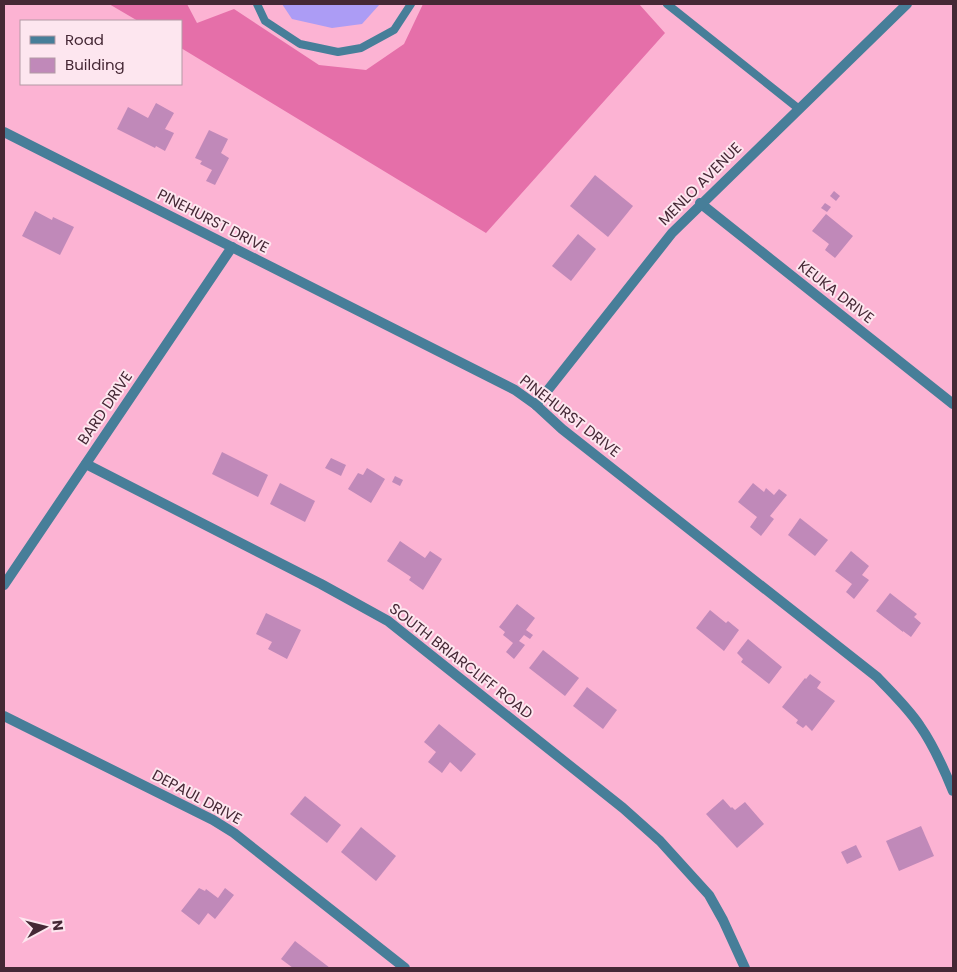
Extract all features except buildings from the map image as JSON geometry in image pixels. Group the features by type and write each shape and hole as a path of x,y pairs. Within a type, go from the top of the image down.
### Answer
{"street":[{"name":"MENLO AVENUE","path":"536,405 672,233 700,203 799,110 907,4"},
{"name":"PINEHURST DRIVE","path":"4,132 515,390 877,677 920,726 940,759 953,791"},
{"name":"KEUKA DRIVE","path":"700,203 953,404"},
{"name":"BARD DRIVE","path":"4,585 232,247"},
{"name":"SOUTH BRIARCLIFF ROAD","path":"86,464 321,584 388,621 623,808 664,844 709,895 745,968"},
{"name":"DEPAUL DRIVE","path":"4,716 234,832 406,968"}],"lane":[{"path":"257,4 265,21 300,44 338,52 361,48 394,30 411,4"},
{"path":"667,4 799,110"}],"shaded area":[{"path":"109,4 187,4 197,23 234,9 319,65 366,70 404,44 423,4 639,4 665,33 486,233 182,49 182,20 136,20"},
{"path":"282,4 380,4 362,24 332,28 292,19"}]}
